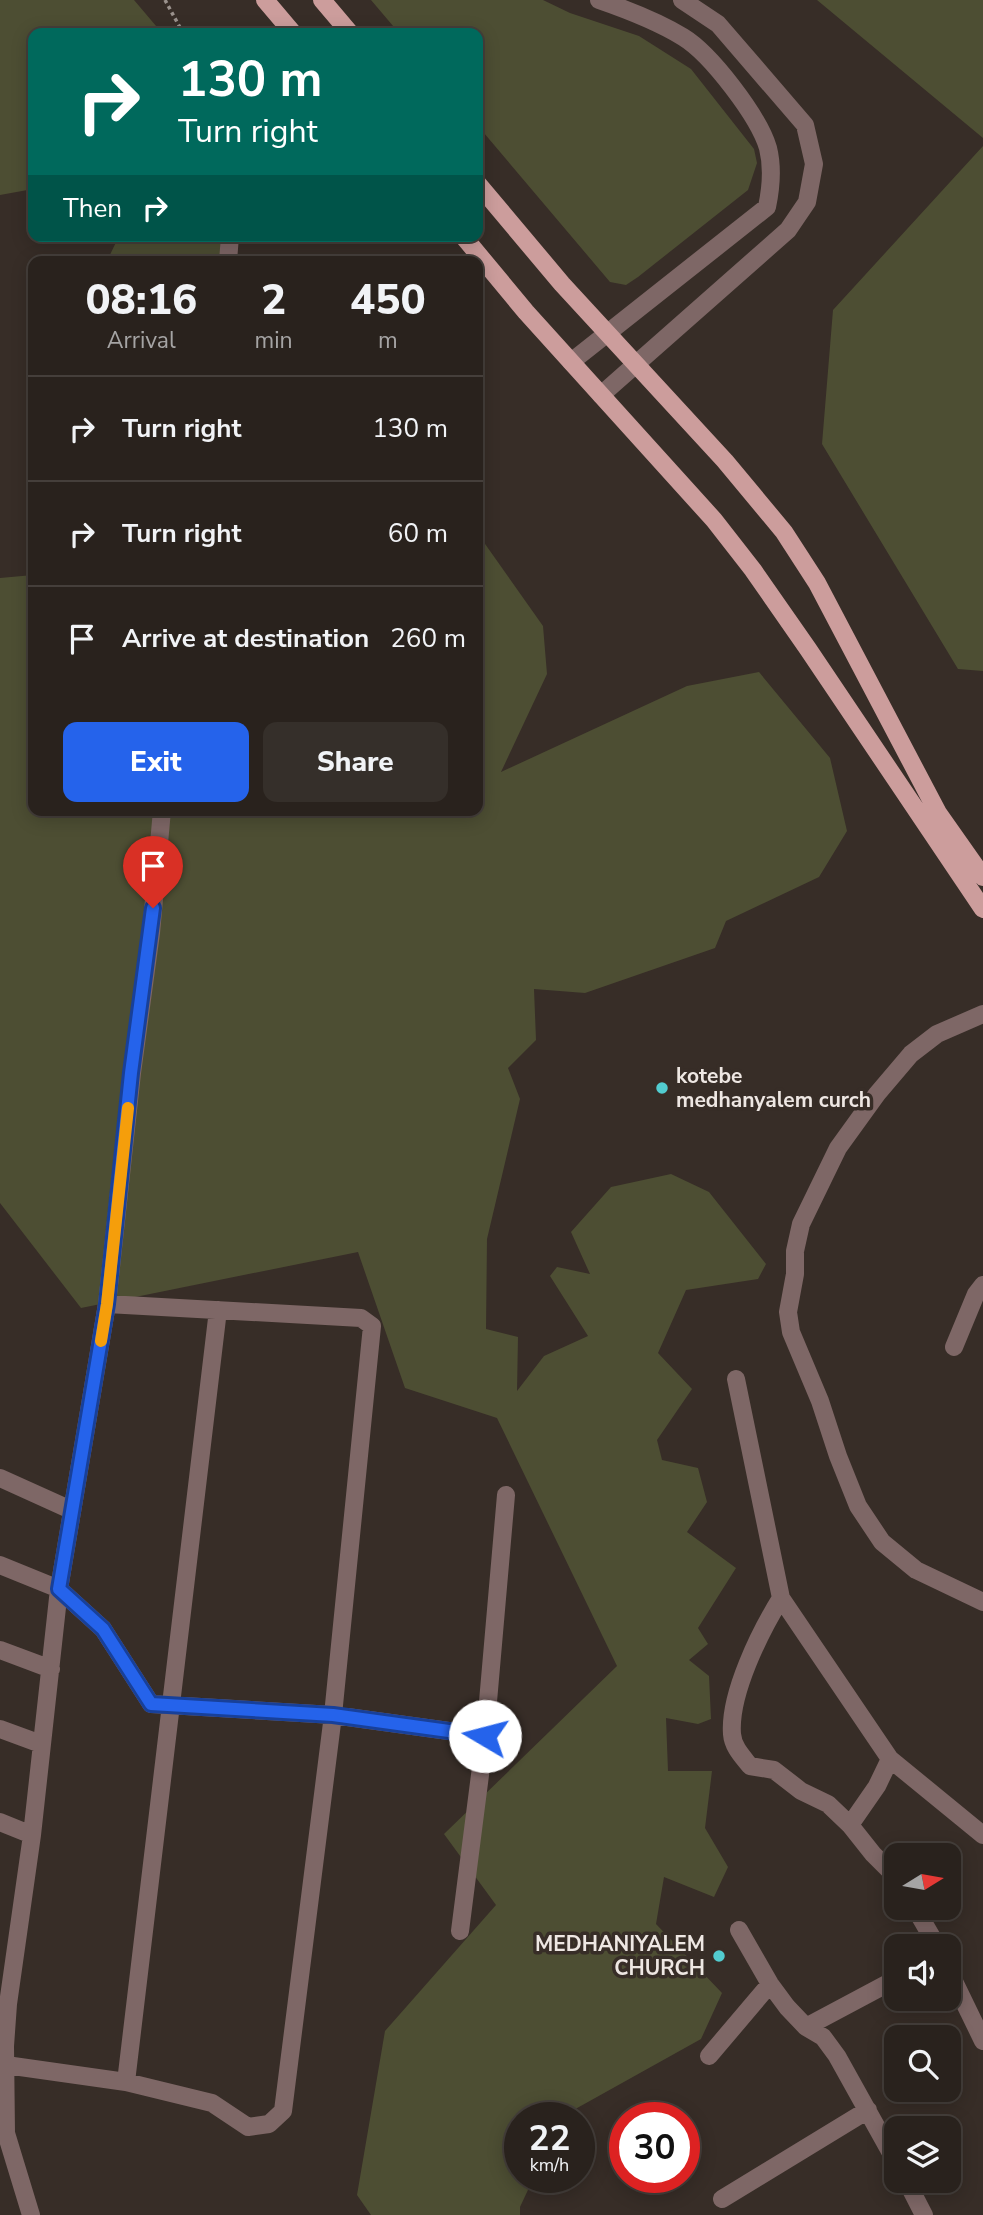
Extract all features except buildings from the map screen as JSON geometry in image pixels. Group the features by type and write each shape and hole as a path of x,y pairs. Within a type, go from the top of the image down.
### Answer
{"main road":[{"path":"265,0 285,28"},
{"path":"322,0 346,28"},
{"path":"483,190 607,334 725,461 784,532 817,583 932,818 983,909"},
{"path":"468,242 480,256"},
{"path":"483,259 571,362 714,520 932,818 983,877"}],"street":[{"path":"571,362 767,207 772,183 768,148 760,130 724,75 686,39 654,21 599,0"},
{"path":"601,395 788,230 807,202 814,164 805,125 718,24 682,0"},
{"path":"32,2215 7,2164 4,2077 8,1936 32,1835 59,1589 107,1304 131,1073 151,933 161,816"},
{"path":"983,1013 937,1034 911,1054 877,1094 838,1148 801,1224 788,1312 791,1332 820,1401 858,1506 882,1542 916,1570 983,1602"},
{"path":"954,1346 976,1294 983,1286"},
{"path":"4,2077 126,2082 212,2103 248,2127 269,2124 283,2111 333,1715 372,1326 361,1318 107,1304"},
{"path":"126,2082 219,1310"},
{"path":"737,1379 781,1598 890,1759 983,1835"},
{"path":"0,1478 71,1510"},
{"path":"460,1931 485,1736 506,1495"},
{"path":"0,1565 59,1589 103,1629 151,1704 333,1715 485,1736"},
{"path":"781,1598 761,1632 736,1696 732,1734 736,1749 750,1766 774,1770 801,1791 828,1804 884,1865"},
{"path":"0,1650 51,1669"},
{"path":"0,1729 41,1744"},
{"path":"850,1825 877,1786 890,1759"},
{"path":"0,1822 32,1835"},
{"path":"739,1930 770,1984 787,2007 806,2027 823,2037 837,2056 884,2140"},
{"path":"709,2056 770,1984"},
{"path":"806,2027 884,1985"},
{"path":"961,1995 983,2040"},
{"path":"722,2199 868,2110"},
{"path":"913,2193 924,2215"}],"path":[{"path":"164,0 180,28"}],"green space":[{"path":"0,0 134,0 158,28 28,28 28,190 0,195"},
{"path":"371,0 543,0 570,13 639,36 691,69 754,149 757,163 748,190 626,285 610,282 483,132 483,28 395,28"},
{"path":"817,0 983,0 983,138"},
{"path":"983,146 983,671 958,669 822,444 833,310"},
{"path":"116,242 220,242 222,256 109,256"},
{"path":"483,541 543,626 547,674 501,772 687,686 759,672 830,758 847,831 819,877 726,921 715,948 585,993 534,989 536,1040 508,1068 520,1099 487,1239 486,1329 518,1337 517,1391 544,1356 588,1336 550,1276 557,1267 590,1274 571,1232 611,1187 671,1174 709,1192 766,1264 758,1279 686,1290 658,1353 692,1389 657,1440 662,1460 698,1468 707,1502 687,1532 736,1568 698,1628 708,1644 689,1660 709,1676 711,1719 698,1724 666,1718 668,1771 712,1771 705,1828 728,1867 714,1897 664,1877 656,1924 722,1993 701,2039 588,2102 504,2102 504,2193 527,2193 520,2207 520,2215 371,2215 357,2195 385,2031 496,1905 444,1834 617,1666 497,1418 405,1388 358,1252 81,1308 0,1203 0,578 28,575 28,816 483,816"}],"slow traffic":[{"path":"101,1341 128,1108"}],"place":[{"name":"kotebe medhanyalem curch","path":"662,1088"},
{"name":"MEDHANIYALEM CHURCH","path":"719,1956"}],"route":[{"path":"153,908 131,1073 107,1304 59,1589 103,1629 151,1704 333,1715 485,1736"}]}
